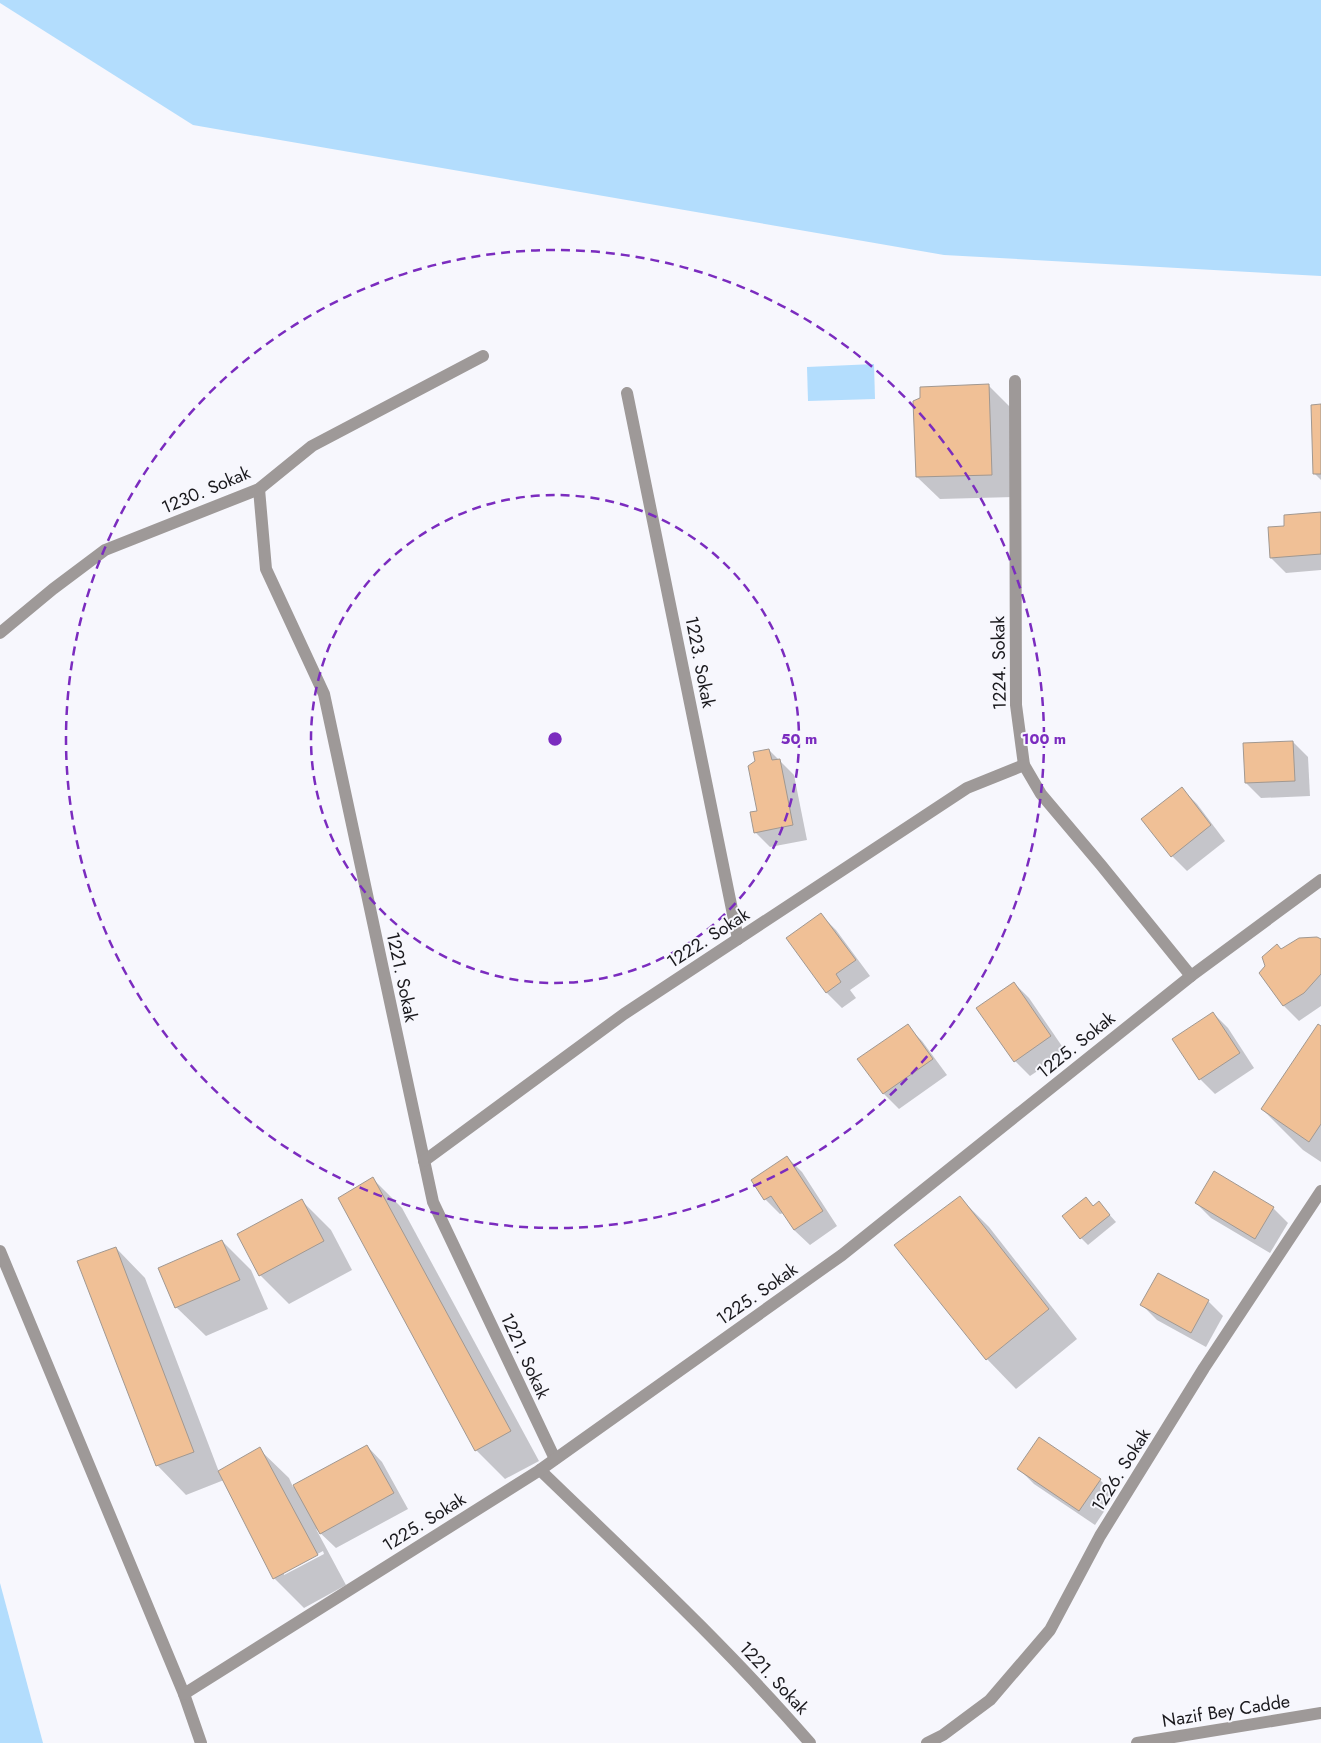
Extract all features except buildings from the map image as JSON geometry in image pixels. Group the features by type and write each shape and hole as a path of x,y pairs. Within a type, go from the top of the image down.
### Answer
{"street":[{"name":"1230. Sokak","path":"0,633 53,589 105,550 259,489 312,446 483,356"},
{"name":"1224. Sokak","path":"1015,381 1016,705 1024,765 1041,794 1101,864 1191,976"},
{"name":"1223. Sokak","path":"627,392 738,939"},
{"name":"1221. Sokak","path":"259,489 266,569 324,694 433,1202 555,1459"},
{"name":"1222. Sokak","path":"424,1161 624,1014 968,788 1024,765"},
{"name":"1225. Sokak","path":"184,1694 540,1470 842,1255 1191,976 1321,880"},
{"name":"1226. Sokak","path":"927,1743 943,1735 990,1700 1050,1630 1111,1519 1204,1368 1321,1191"},
{"path":"0,1251 184,1694 201,1743"},
{"name":"1221. Sokak","path":"540,1470 697,1622 781,1709 810,1743"},
{"name":"Nazif Bey Cadde","path":"1138,1743 1321,1713"}],"water":[{"path":"0,0 1321,0 1321,276 944,255 193,125 0,3"},
{"path":"874,364 875,399 808,401 807,367"},
{"path":"0,1583 43,1743 0,1743"}]}
